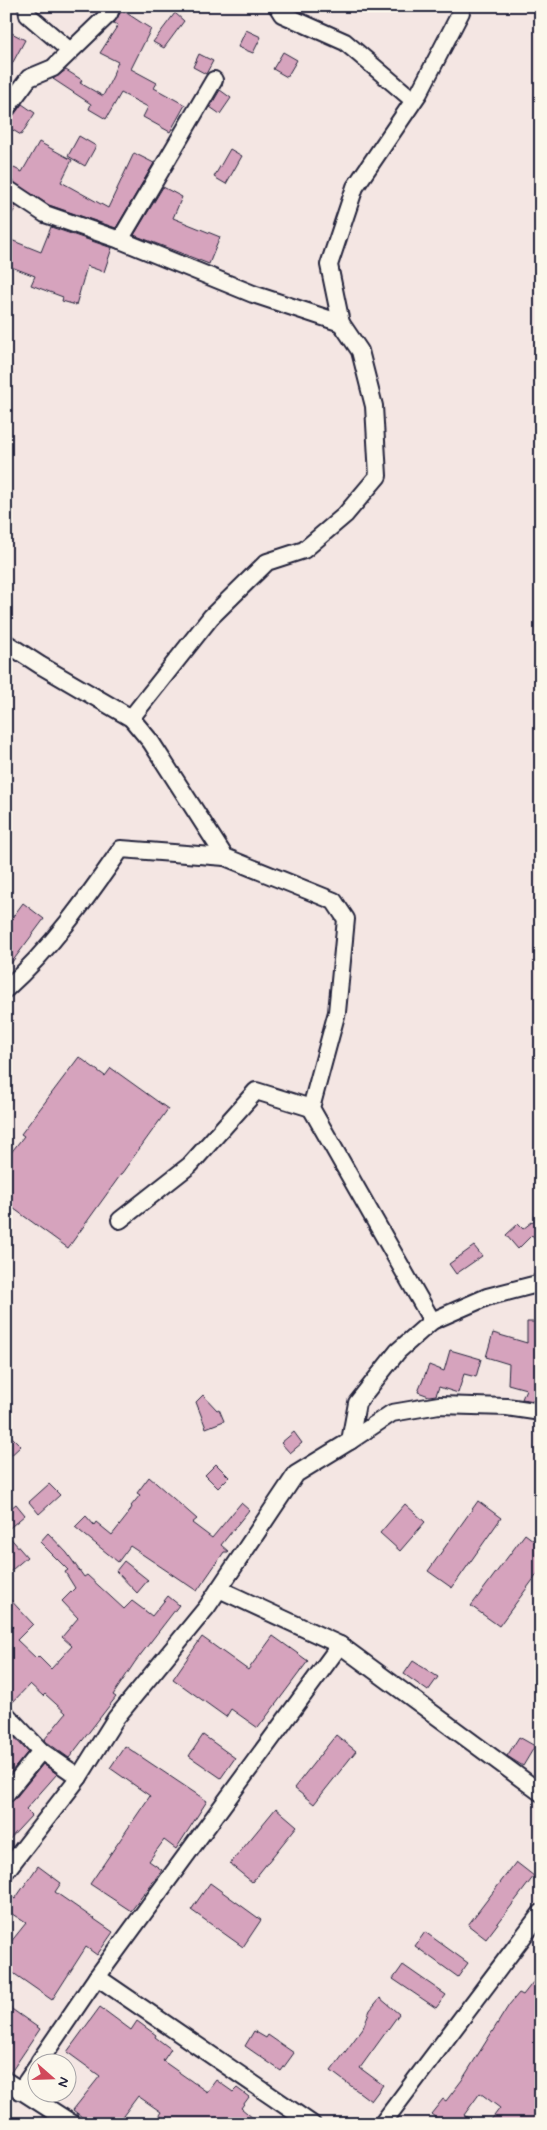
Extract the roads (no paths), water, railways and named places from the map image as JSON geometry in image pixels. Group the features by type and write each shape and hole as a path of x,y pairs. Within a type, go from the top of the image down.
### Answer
{"street":[{"path":"27,6 28,15 69,50"},
{"path":"6,109 29,78 53,68 69,50 109,14 112,6"},
{"path":"277,6 282,14 345,42 414,100"},
{"path":"131,718 211,616 266,562 304,550 345,515 378,476 374,406 360,350 341,323 329,265 355,187 414,100 461,12 459,6"},
{"path":"120,240 214,80"},
{"path":"6,188 45,214 120,240 253,294 341,323"},
{"path":"6,643 131,718 151,742 226,857"},
{"path":"6,989 20,977 82,905 121,849 226,857 334,901 346,919 337,1012 311,1108"},
{"path":"120,1220 190,1165 256,1091 311,1108 432,1321"},
{"path":"350,1441 357,1403 398,1351 432,1321 487,1297 541,1283"},
{"path":"6,1871 79,1777 116,1718 219,1589 296,1474 392,1414 438,1405 507,1407 541,1412"},
{"path":"219,1589 340,1645 541,1793"},
{"path":"46,2052 97,1976 340,1645"},
{"path":"9,1724 41,1751 79,1777"},
{"path":"6,1794 41,1751"},
{"path":"382,2124 541,1913"},
{"path":"97,1976 312,2124"},
{"path":"20,2091 28,2079"},
{"path":"6,2081 73,2124"}]}
